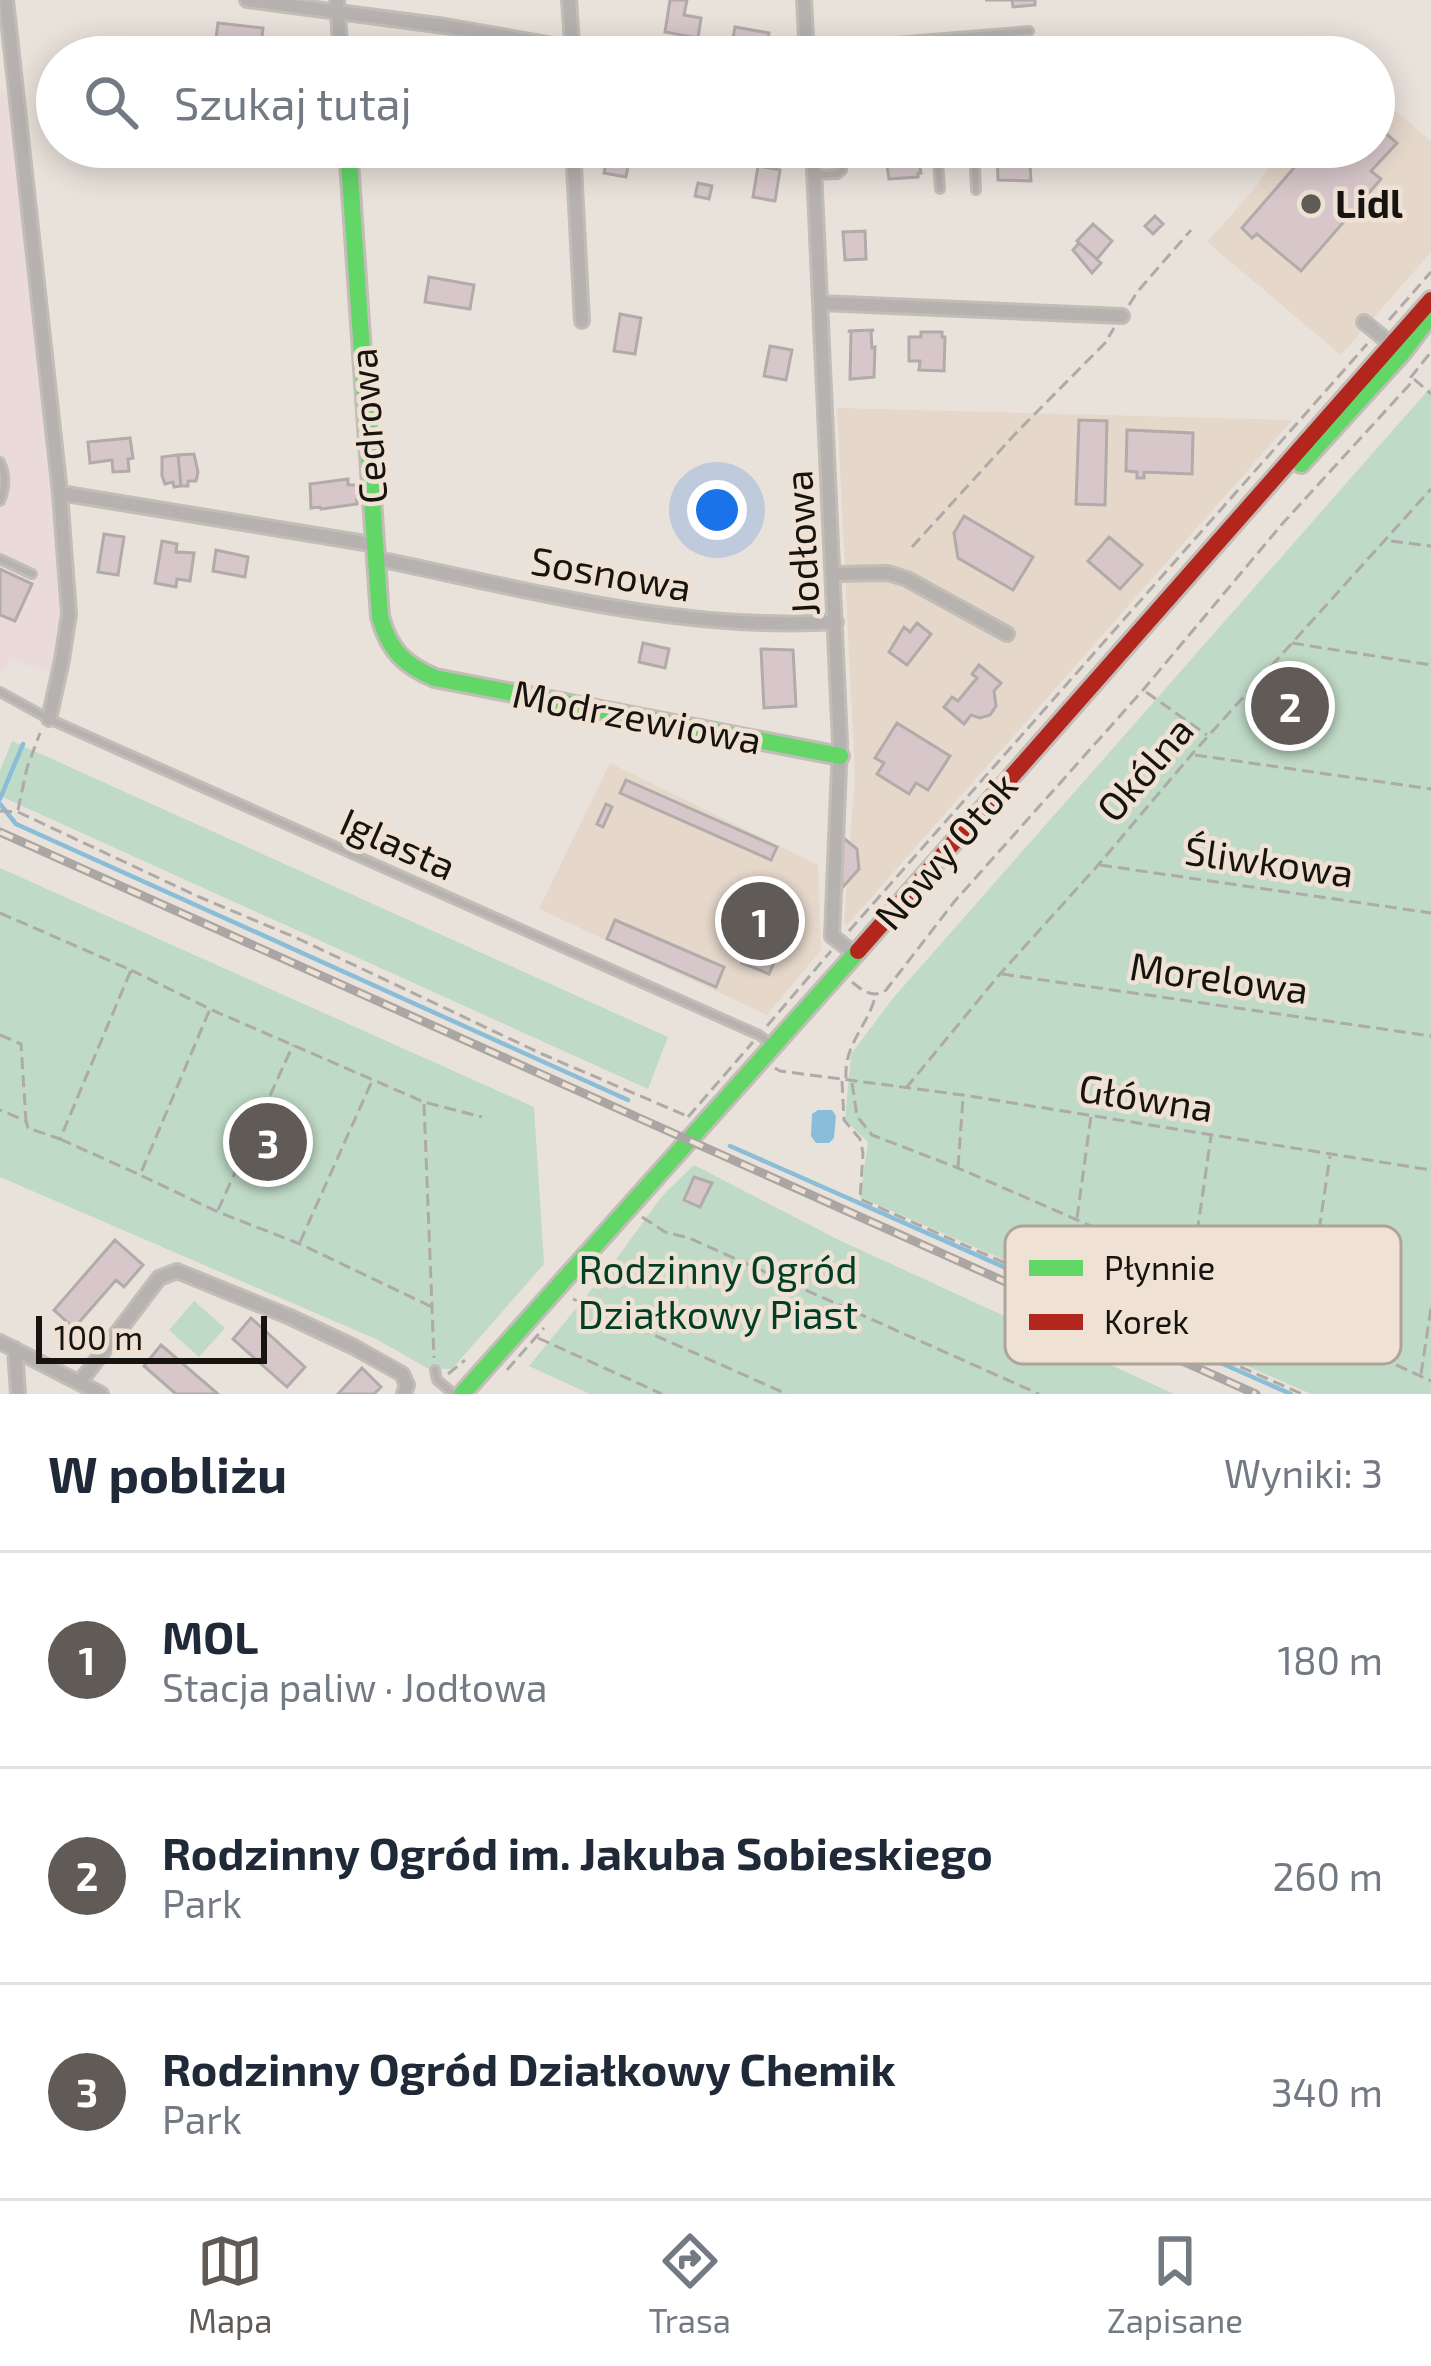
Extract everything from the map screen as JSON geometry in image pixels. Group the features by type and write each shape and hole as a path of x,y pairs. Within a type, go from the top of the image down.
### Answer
{"main road":[{"name":"Cedrowa","path":"350,168 380,616 391,651 410,667 435,678"},
{"name":"Nowy Otok","path":"1397,349 1431,300"},
{"name":"Nowy Otok","path":"458,1394 690,1140 761,1051 839,973 1026,746 1431,315"},
{"name":"Modrzewiowa","path":"435,678 840,756"}],"street":[{"path":"6,0 61,493 69,614 49,718"},
{"path":"247,0 337,6 494,36"},
{"path":"569,0 572,36"},
{"path":"804,0 806,36"},
{"path":"337,6 339,36"},
{"path":"574,168 582,320"},
{"name":"Jodłowa","path":"814,168 840,756 832,936 855,954"},
{"path":"820,303 1122,316"},
{"path":"1364,322 1397,349"},
{"name":"Sosnowa","path":"61,493 378,552 576,600 719,623 836,622"},
{"path":"834,574 888,573 907,579 1007,634"},
{"path":"80,1382 159,1279 177,1270 354,1347 402,1374 405,1393"},
{"path":"0,1342 101,1394"},
{"path":"15,1349 18,1394"}],"lane":[{"path":"967,36 1029,31"},
{"path":"815,175 837,174 842,168"},
{"path":"939,168 940,189"},
{"path":"975,168 976,190"},
{"path":"0,462 5,474 0,501"},
{"path":"0,559 32,574"},
{"name":"Iglasta","path":"0,692 759,1035 761,1051"},
{"path":"435,1370 436,1380 458,1394"}],"path":[{"path":"912,547 1105,343 1138,291 1191,230"},
{"path":"1383,326 1431,272"},
{"path":"851,929 1026,746 1372,338"},
{"path":"839,973 876,994 886,990 954,902 1411,383 1431,352"},
{"path":"1411,377 1431,394"},
{"name":"Okólna","path":"906,1088 1192,754 1431,489"},
{"path":"1387,540 1431,546"},
{"path":"1292,644 1431,665"},
{"path":"1144,690 1208,736"},
{"path":"18,812 34,743 49,718"},
{"path":"1192,754 1431,789"},
{"path":"0,811 18,812 688,1117 761,1051"},
{"name":"Śliwkowa","path":"1099,864 1431,913"},
{"path":"0,913 373,1081 424,1102 482,1117"},
{"path":"770,1023 827,956"},
{"path":"60,1139 130,970"},
{"name":"Morelowa","path":"1000,974 1431,1036"},
{"path":"876,994 848,1051 844,1120 860,1138 860,1199 1005,1263"},
{"path":"140,1174 210,1009"},
{"path":"0,1035 21,1044 28,1128 432,1306"},
{"path":"218,1212 293,1045"},
{"name":"Główna","path":"761,1051 780,1071 964,1095 1431,1170"},
{"path":"846,1080 856,1116 872,1135 1091,1226"},
{"path":"300,1244 373,1081"},
{"path":"958,1168 964,1095"},
{"path":"424,1102 435,1370"},
{"path":"0,1111 26,1121"},
{"path":"1077,1220 1091,1117"},
{"path":"1198,1226 1211,1136"},
{"path":"1320,1226 1331,1155"},
{"path":"631,1206 665,1232 688,1238 1040,1394"},
{"path":"573,1299 787,1394"},
{"path":"1420,1376 1431,1308"},
{"path":"523,1328 662,1394"},
{"path":"1233,1364 1301,1394"},
{"path":"1395,1364 1431,1381"}],"shaded area":[{"path":"8,91 64,607 53,674 11,659 0,676 0,92"},
{"path":"1395,111 1431,141 1431,252 1341,355 1207,242 1268,168 1395,168"},
{"path":"837,408 1292,420 847,925 855,776"},
{"path":"610,763 818,865 821,950 767,1015 539,909"}],"green space":[{"path":"1431,387 1431,1394 1311,1394 1242,1364 1401,1364 1401,1226 1005,1226 1005,1260 860,1197 868,1142 845,1120 851,1054 894,997"},
{"path":"12,741 668,1037 648,1089 0,796 0,771"},
{"path":"0,868 534,1107 544,1264 452,1369 427,1368 378,1340 0,1177"},
{"name":"Rodzinny Ogród Działkowy Piast","path":"694,1165 839,1240 1005,1316 1005,1364 1109,1364 1174,1394 590,1394 529,1366 663,1195"},
{"path":"194,1301 225,1328 199,1357 169,1330"}],"water":[{"path":"832,1110 836,1116 829,1143 816,1143 811,1136 812,1114"}],"building":[{"path":"670,0 687,0 684,15 701,18 698,36 665,32"},
{"path":"1012,0 1035,0 1035,5 1013,7"},
{"path":"218,23 263,28 262,36 216,36"},
{"path":"735,27 769,33 768,36 733,36"},
{"path":"605,168 628,168 626,177 604,173"},
{"path":"758,168 780,170 775,201 753,197"},
{"path":"887,168 920,168 918,177 889,179"},
{"path":"998,168 1030,168 1031,181 998,180"},
{"name":"Lidl","path":"1294,168 1374,168 1371,171 1381,179 1301,271 1257,234 1252,238 1242,228"},
{"path":"698,183 712,186 709,199 695,196"},
{"path":"1155,216 1163,224 1153,234 1145,226"},
{"path":"1093,224 1112,241 1097,259 1077,241"},
{"path":"865,231 866,259 845,260 843,232"},
{"path":"1079,243 1101,263 1092,273 1073,250"},
{"path":"429,277 474,285 470,309 425,302"},
{"path":"620,314 641,318 635,354 614,351"},
{"path":"874,330 874,377 850,379 848,331"},
{"path":"921,332 942,332 945,337 944,371 919,370 920,361 909,361 909,337 921,337"},
{"path":"770,346 792,350 786,380 764,376"},
{"path":"1079,420 1107,421 1105,505 1076,504"},
{"path":"1127,430 1193,433 1192,474 1144,472 1144,478 1137,478 1137,472 1126,471"},
{"path":"130,438 133,458 128,459 129,471 113,472 112,460 90,463 88,442"},
{"path":"194,454 196,481 181,486 178,455"},
{"path":"178,455 181,486 174,487 173,482 165,484 162,457"},
{"path":"348,479 348,485 356,485 357,504 311,508 310,484"},
{"path":"964,516 1033,557 1013,590 958,558 954,533"},
{"path":"104,534 124,537 118,575 98,572"},
{"path":"1109,537 1142,565 1120,589 1088,561"},
{"path":"162,541 177,544 176,552 194,553 190,581 177,579 176,587 155,583"},
{"path":"216,550 248,557 245,577 213,571"},
{"path":"0,569 32,584 15,621 0,615"},
{"path":"917,623 931,634 907,665 889,652 904,627 910,632"},
{"path":"643,643 669,649 665,668 639,662"},
{"path":"761,649 793,650 796,706 764,708"},
{"path":"979,665 1001,683 994,691 996,706 990,715 971,715 964,724 944,707 952,697 958,701 977,678 972,674"},
{"path":"897,723 950,756 928,790 916,783 909,794 877,774 884,763 875,758"},
{"path":"626,780 777,847 771,860 620,793"},
{"path":"606,804 612,807 603,827 597,824"},
{"path":"841,836 857,849 859,869 842,888"},
{"path":"756,907 800,926 792,943 748,924"},
{"path":"615,920 724,967 716,987 607,939"},
{"path":"751,944 777,955 769,974 742,963"},
{"path":"694,1177 712,1183 700,1207 684,1200"},
{"path":"115,1240 143,1265 124,1287 116,1280 74,1328 54,1310"},
{"path":"251,1318 305,1367 287,1387 233,1339"},
{"path":"161,1345 218,1394 176,1394 144,1366"},
{"path":"362,1368 381,1387 374,1394 338,1394"}],"waterway":[{"path":"0,799 23,744"},
{"path":"0,804 16,824 628,1100"},
{"path":"730,1146 1005,1268"},
{"path":"1223,1364 1291,1394"}],"railway":[{"path":"0,832 1005,1282"},
{"path":"1189,1364 1256,1394"}],"traffic: fast":[{"path":"349,168 380,617 399,655 435,678 840,756"},
{"path":"1301,464 1431,315"},
{"path":"462,1394 858,951"}],"traffic: jam":[{"path":"858,951 1431,300"}],"place":[{"name":"Lidl","path":"1311,204"},
{"name":"Rodzinny Ogród im. Jakuba Sobieskiego","path":"1290,706"},
{"name":"MOL","path":"760,921"},
{"name":"Rodzinny Ogród Działkowy Chemik","path":"268,1142"}]}
